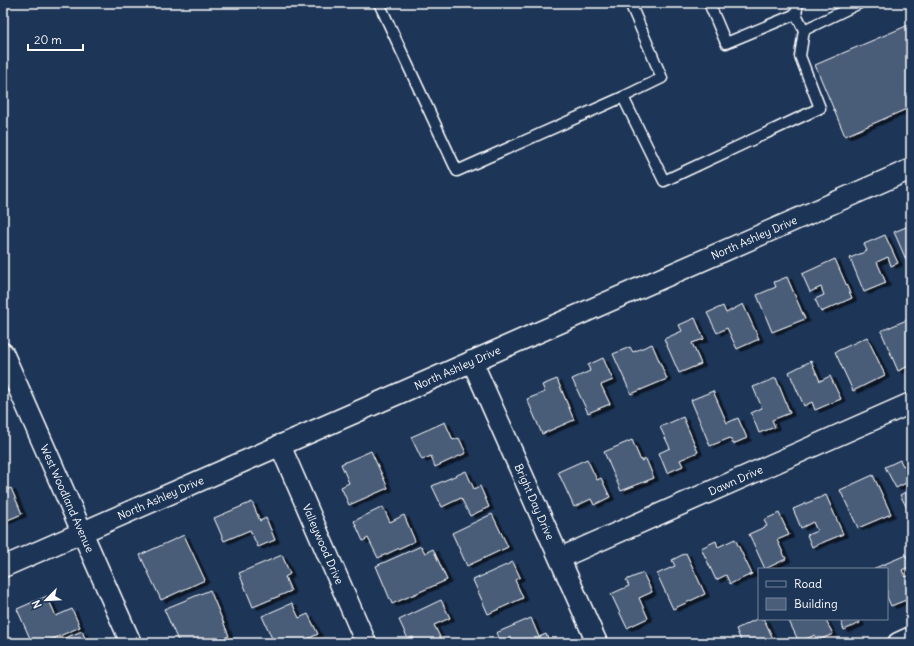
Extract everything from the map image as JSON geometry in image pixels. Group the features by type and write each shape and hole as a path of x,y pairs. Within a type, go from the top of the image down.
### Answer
{"street":[{"name":"North Ashley Drive","path":"3,567 911,169"},
{"name":"West Woodland Avenue","path":"3,353 83,531 131,643"},
{"name":"Bright Day Drive","path":"472,361 597,643"},
{"name":"Dawn Drive","path":"560,558 911,403"},
{"name":"Valleywood Drive","path":"280,445 366,643"},
{"path":"898,643 911,637"}],"lane":[{"path":"379,3 457,171 662,78 630,3"},
{"path":"710,3 726,43 796,14"},
{"path":"623,96 664,181 820,108 800,56 804,30 796,14 798,3"},
{"path":"804,30 860,3"}],"building":[{"path":"911,24 911,107 845,136 815,65"},
{"path":"911,225 911,271 894,232"},
{"path":"885,235 898,263 891,266 888,257 877,262 886,283 864,292 850,258 867,251 864,244"},
{"path":"835,259 852,298 821,312 815,299 824,295 821,287 810,292 802,274"},
{"path":"787,277 805,319 772,332 757,295 776,287 774,282"},
{"path":"743,304 759,339 737,349 727,328 717,333 707,313 723,306 726,313"},
{"path":"695,318 704,339 692,343 701,364 679,373 664,339 682,331 679,325"},
{"path":"911,318 911,365 898,371 881,331"},
{"path":"867,337 885,375 853,391 835,352"},
{"path":"652,344 667,379 631,394 613,354 630,347 633,352"},
{"path":"603,358 613,380 601,385 610,404 588,413 572,379 590,371 588,365"},
{"path":"811,361 820,381 830,376 841,399 815,410 812,402 804,406 789,372"},
{"path":"776,378 790,413 772,420 775,427 759,433 751,413 762,408 753,387"},
{"path":"557,379 574,420 542,434 527,399 545,392 542,385"},
{"path":"713,391 727,423 738,418 747,438 733,444 730,438 710,446 691,400"},
{"path":"683,417 698,452 680,460 683,466 667,473 659,453 670,448 660,427"},
{"path":"445,422 453,440 459,438 466,453 435,467 431,456 422,460 411,437"},
{"path":"632,440 641,461 646,459 654,478 621,491 604,452"},
{"path":"371,451 388,488 349,505 341,487 349,483 341,464"},
{"path":"587,459 597,480 601,478 610,497 594,505 591,499 574,507 558,472"},
{"path":"900,460 903,466 911,462 911,506 907,508 900,495 909,490 906,483 896,488 885,467"},
{"path":"466,471 474,489 480,486 489,507 470,516 461,498 442,507 432,486"},
{"path":"873,475 891,514 858,528 840,490"},
{"path":"11,488 22,514 3,522 3,491"},
{"path":"826,495 843,534 812,547 807,535 817,531 813,522 801,528 793,509"},
{"path":"252,502 260,521 266,518 275,540 258,547 250,530 224,541 214,518"},
{"path":"383,507 390,522 404,515 415,541 378,558 368,538 363,541 354,521"},
{"path":"779,513 789,535 777,540 786,559 767,568 765,568 749,534 767,526 764,520"},
{"path":"492,514 508,547 467,566 452,533"},
{"path":"184,535 205,580 161,600 140,555"},
{"path":"735,539 752,574 730,584 726,575 716,580 701,548 716,541 718,547"},
{"path":"421,546 425,553 433,549 447,580 392,604 376,566"},
{"path":"686,553 705,594 673,609 657,574 675,566 672,560"},
{"path":"282,555 290,574 285,577 291,591 253,607 239,573"},
{"path":"906,555 911,566 902,570 905,577 911,575 911,598 891,606 888,599 888,568 875,568"},
{"path":"513,562 520,577 515,580 523,598 488,614 473,580"},
{"path":"643,573 652,592 639,598 648,618 627,628 611,594 629,586 626,580"},
{"path":"210,590 229,636 212,643 179,643 164,609"},
{"path":"47,596 56,616 72,609 80,627 44,643 32,643 17,609"},
{"path":"441,600 450,618 434,625 441,639 432,643 416,643 413,637 408,639 399,620"},
{"path":"292,603 299,618 308,614 318,634 299,643 274,643 262,616"},
{"path":"531,618 539,637 546,634 550,643 501,643 496,633"},
{"path":"758,618 758,620 764,620 775,643 742,643 736,629"},
{"path":"788,620 826,620 833,634 817,641 815,635 799,642"},
{"path":"840,620 858,620 860,623 844,630"},
{"path":"82,631 87,643 53,643"},
{"path":"712,638 714,643 701,643"}]}
